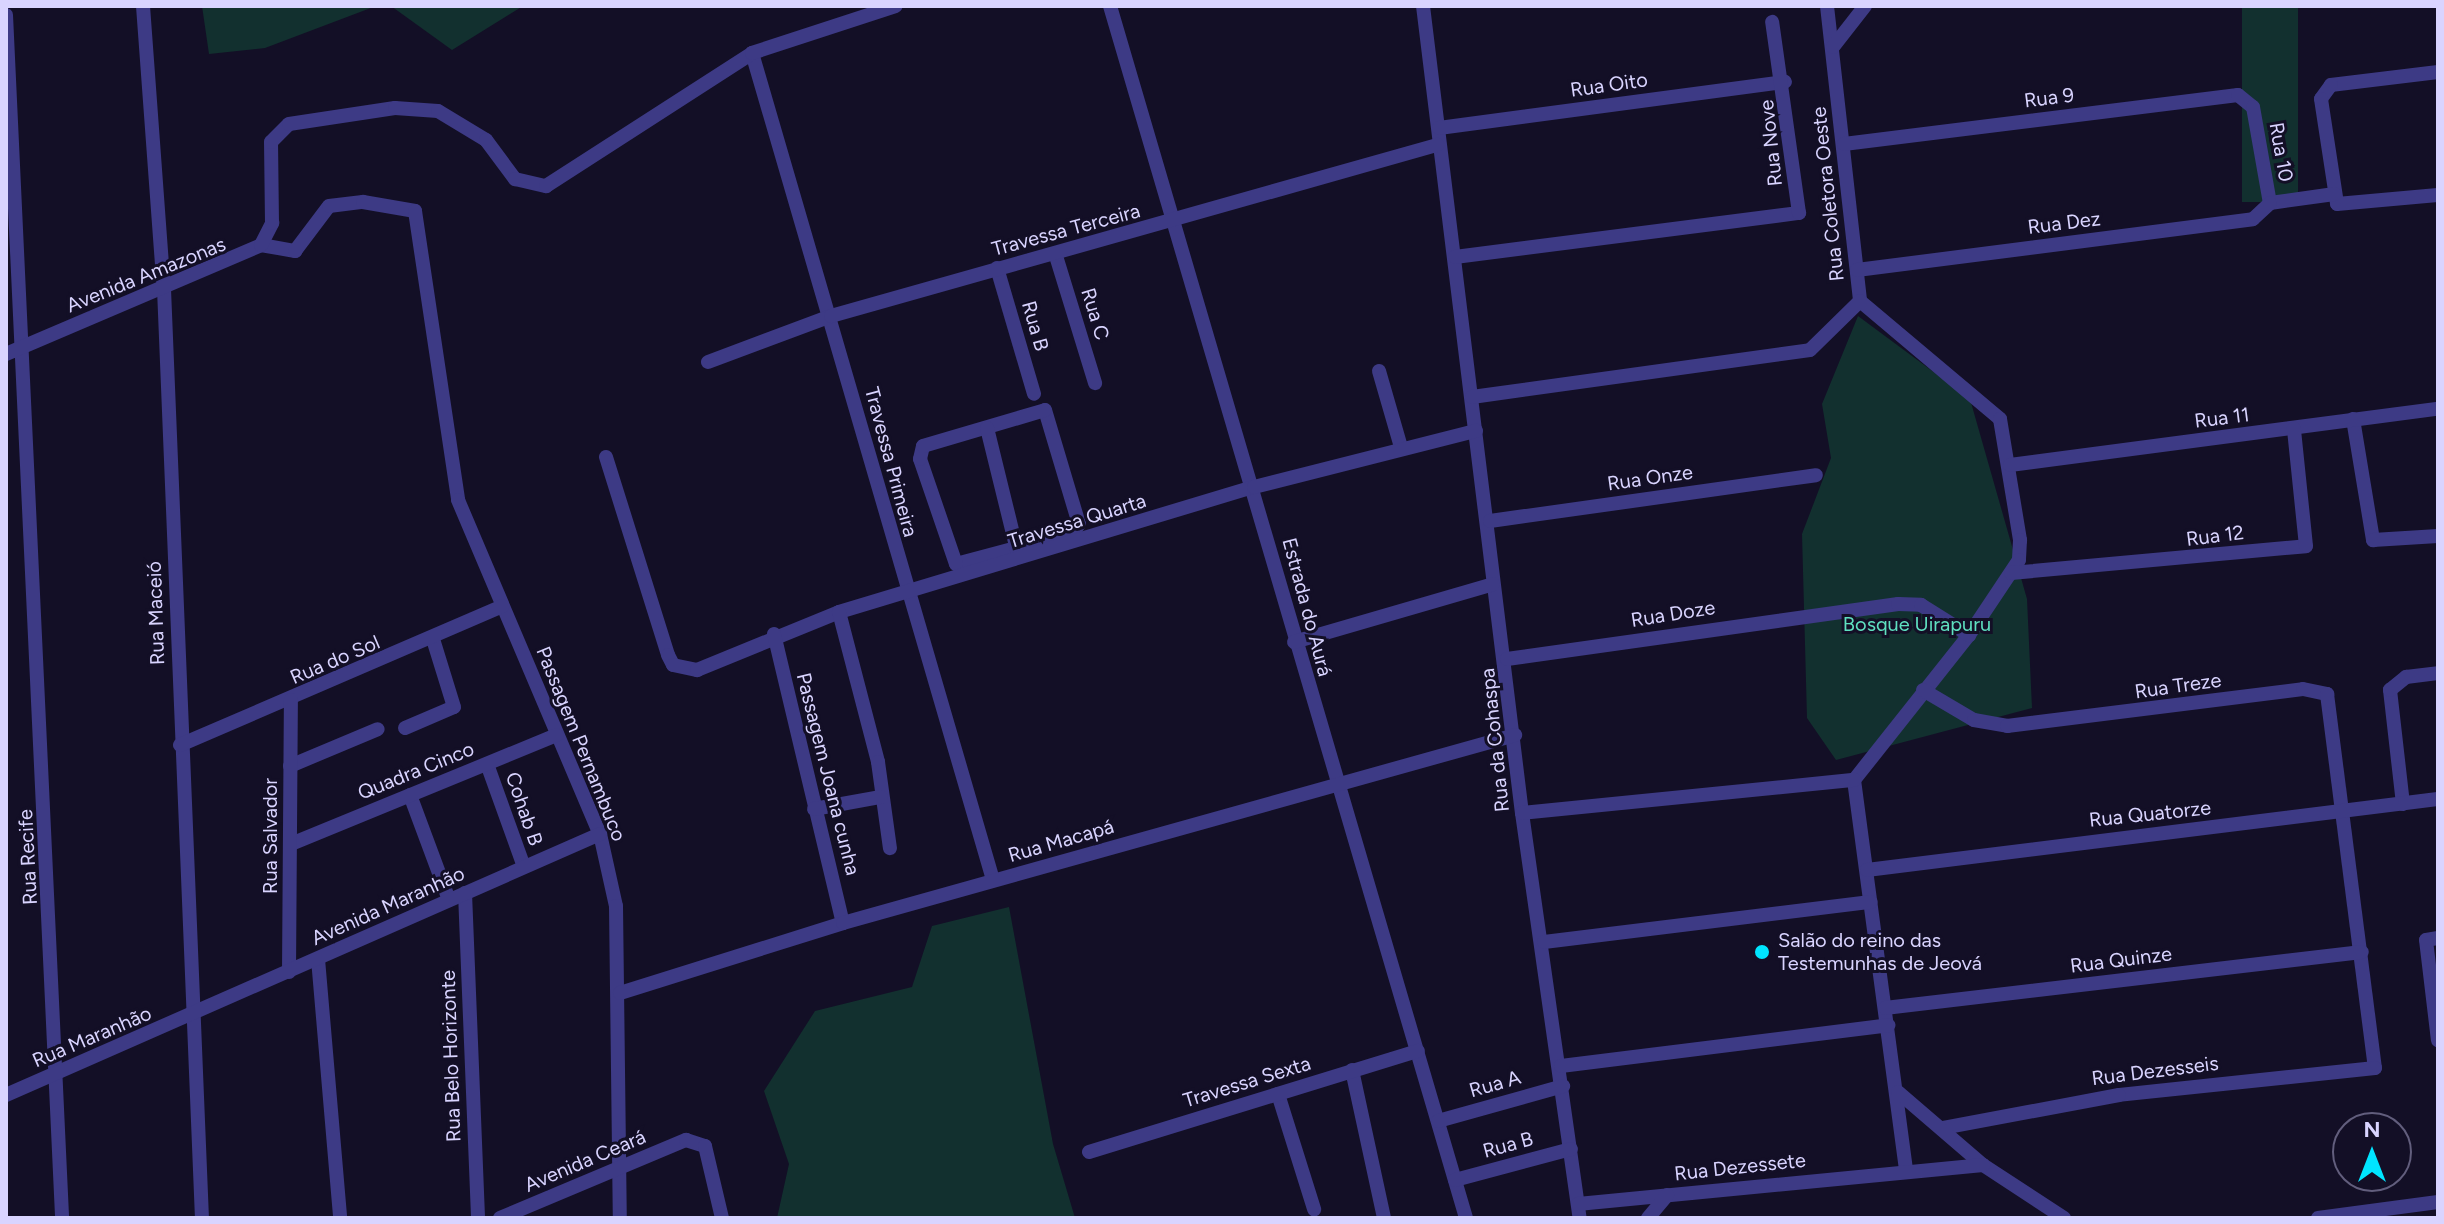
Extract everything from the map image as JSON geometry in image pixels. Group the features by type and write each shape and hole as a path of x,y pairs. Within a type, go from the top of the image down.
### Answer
{"street":[{"name":"Rua Maceió","path":"143,6 164,289 180,745 202,1218"},
{"path":"261,245 272,223 271,142 289,124 395,108 438,111 486,140 515,179 546,186 752,53 896,6"},
{"name":"Estrada do Aurá","path":"1110,6 1176,221 1254,487 1294,642 1466,1218"},
{"name":"Rua da Cohaspa","path":"1423,6 1439,128 1437,145 1490,521 1493,584 1507,659 1522,813 1544,942 1579,1211"},
{"name":"Rua Coletora Oeste","path":"1827,6 1860,301 1992,407 2010,465 2020,540 2011,573 1969,635 1854,780"},
{"path":"1833,47 1865,6"},
{"name":"Rua Recife","path":"6,15 25,346 62,1218"},
{"name":"Rua Nove","path":"1455,257 1799,213 1785,82 1772,22"},
{"name":"Travessa Primeira","path":"752,53 831,316 906,593 993,880"},
{"path":"2438,72 2331,85 2321,99 2334,194 2347,206 2438,195"},
{"name":"Rua Oito","path":"1439,128 1785,82"},
{"name":"Rua 9","path":"1844,144 2238,95 2253,107"},
{"name":"Rua 10","path":"2253,107 2270,203"},
{"name":"Travessa Terceira","path":"708,362 831,316 997,268 1056,256 1437,145"},
{"path":"2270,203 2334,194"},
{"name":"Passagem Pernambuco","path":"261,245 295,251 329,206 363,202 415,211 458,500 600,834 616,906 620,993 616,1169 620,1218"},
{"name":"Rua Dez","path":"1857,270 2253,219 2270,203"},
{"name":"Avenida Amazonas","path":"6,354 261,245"},
{"name":"Rua C","path":"1056,256 1095,383"},
{"name":"Rua B","path":"997,268 1034,394"},
{"path":"1472,397 1810,350 1860,301"},
{"path":"1379,371 1401,447"},
{"name":"Rua 11","path":"2010,465 2438,409"},
{"path":"1045,410 1078,519 1074,539 1017,550 964,566 951,560 920,459 923,446 1045,410"},
{"path":"2353,419 2376,544 2438,536"},
{"path":"987,428 1017,550"},
{"name":"Rua 12","path":"2011,573 2306,546 2294,429"},
{"name":"Travessa Quarta","path":"606,457 668,655 673,665 697,670 774,634 1074,539 1401,447 1476,431"},
{"name":"Rua Onze","path":"1490,521 1816,475"},
{"path":"1294,642 1493,584"},
{"name":"Rua Doze","path":"1507,659 1845,608 1921,605 1969,635"},
{"name":"Rua do Sol","path":"180,745 433,639 502,606"},
{"path":"839,612 890,848"},
{"name":"Passagem Joana cunha","path":"774,634 843,923"},
{"path":"405,728 454,707 433,639"},
{"path":"2403,804 2390,690 2406,677 2438,673"},
{"name":"Rua Treze","path":"1923,690 1974,720 2007,726 2320,689 2327,694 2342,812"},
{"name":"Rua Salvador","path":"289,972 291,700"},
{"path":"290,766 378,729"},
{"name":"Quadra Cinco","path":"291,844 557,735"},
{"name":"Rua Macapá","path":"620,993 843,923 1515,735"},
{"name":"Cohab B","path":"487,764 524,867"},
{"path":"1522,813 1854,780 1906,1170"},
{"path":"410,795 449,900"},
{"path":"814,809 881,797"},
{"name":"Rua Quatorze","path":"1867,870 2438,799"},
{"path":"2342,812 2362,952"},
{"name":"Avenida Maranhão","path":"193,1015 600,834"},
{"name":"Rua Belo Horizonte","path":"465,893 478,1218"},
{"path":"1544,942 1871,902"},
{"path":"2432,939 2438,1040"},
{"name":"Rua Quinze","path":"1885,1008 2362,952"},
{"name":"Rua Dezesseis","path":"1942,1128 2106,1097 2375,1068 2362,952"},
{"path":"318,959 340,1218"},
{"name":"Rua Maranhão","path":"6,1095 193,1015"},
{"path":"1561,1066 1888,1025"},
{"name":"Travessa Sexta","path":"1089,1152 1418,1051"},
{"path":"1352,1070 1384,1218"},
{"name":"Rua A","path":"1438,1121 1563,1086"},
{"path":"1898,1092 1983,1165 2064,1218"},
{"path":"1278,1094 1314,1209"},
{"name":"Avenida Ceará","path":"500,1218 686,1140 705,1146 722,1218"},
{"name":"Rua B","path":"1455,1180 1571,1149"},
{"name":"Rua Dezessete","path":"1579,1211 1667,1195 1983,1165"},
{"path":"1648,1218 1667,1195"},
{"path":"2318,1218 2438,1202"}],"green space":[{"path":"202,6 376,6 265,48 209,54"},
{"path":"391,6 523,6 452,50"},
{"path":"2242,6 2298,6 2298,202 2242,202"},
{"name":"Bosque Uirapuru","path":"1858,316 1970,399 2027,599 2032,708 1836,760 1807,718 1802,534 1831,458 1822,404"},
{"path":"1009,907 1053,1144 1075,1218 777,1218 789,1164 764,1091 815,1011 912,987 932,926"}],"place":[{"name":"Salão do reino das Testemunhas de Jeová","path":"1762,952"}]}
